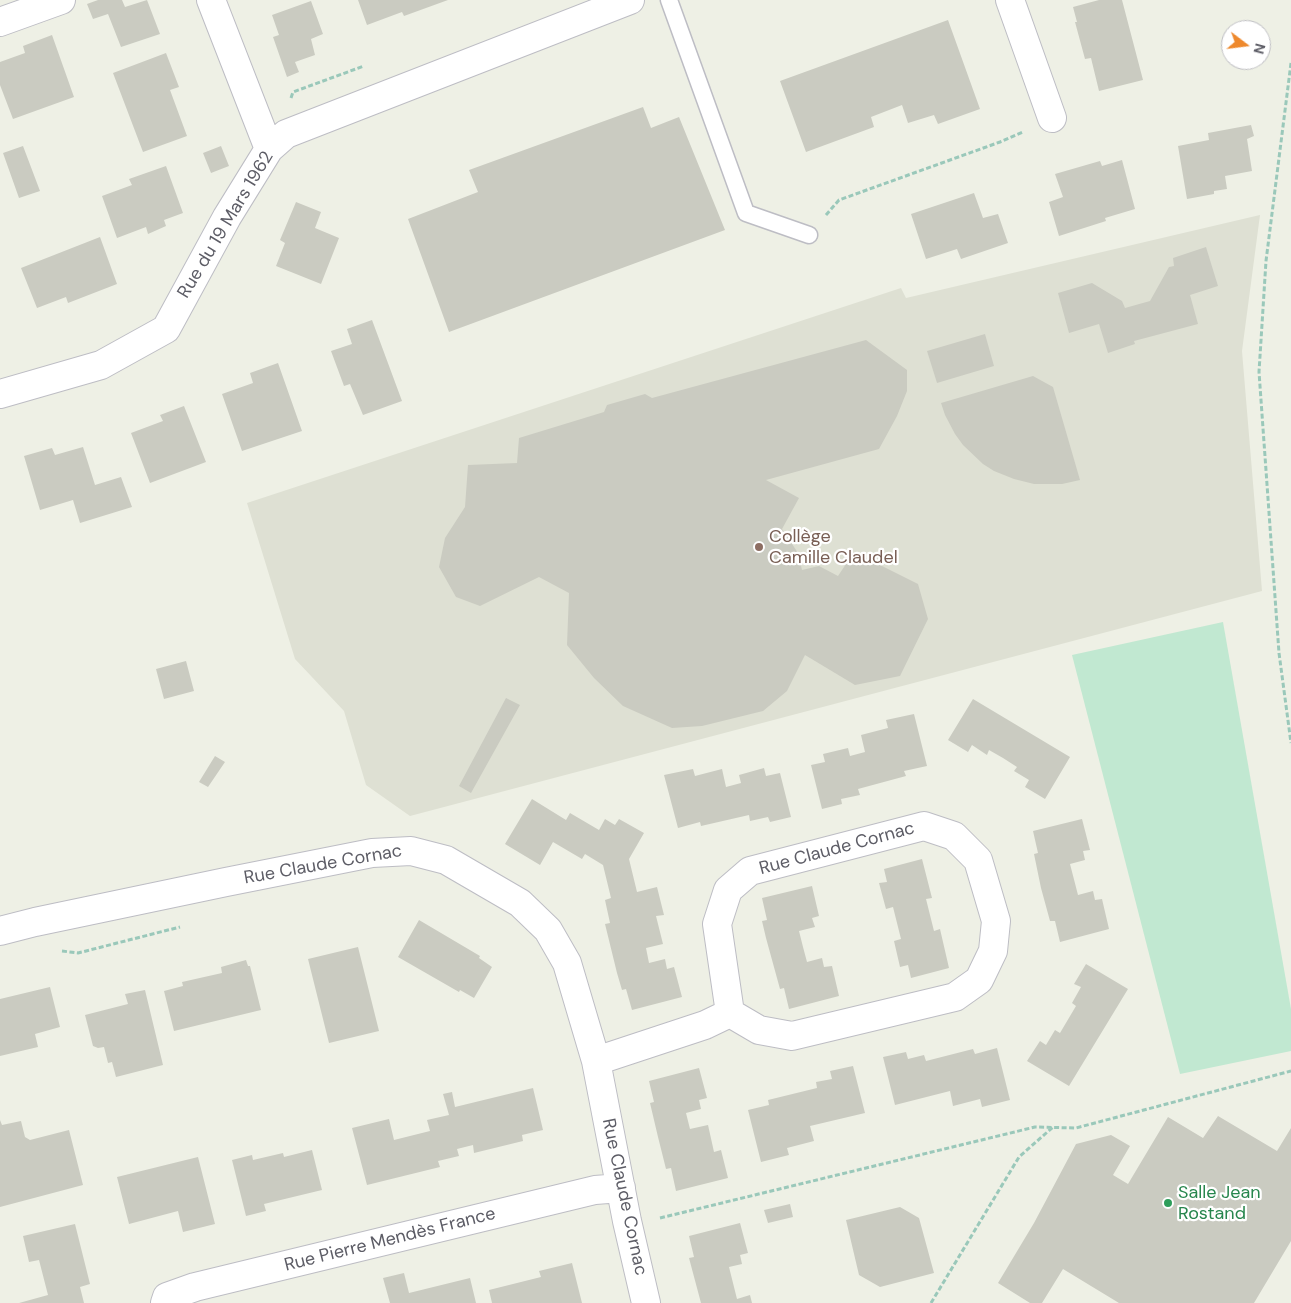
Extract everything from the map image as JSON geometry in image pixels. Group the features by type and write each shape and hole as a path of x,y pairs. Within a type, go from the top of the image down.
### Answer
{"street":[{"path":"0,22 61,0"},
{"path":"210,0 269,149"},
{"name":"Rue du 19 Mars 1962","path":"0,394 102,365 166,329 227,217 269,149 286,134 630,0"},
{"path":"1010,0 1052,118"},
{"name":"Rue Claude Cornac","path":"924,826 954,836 978,860 996,921 993,951 979,980 955,997 792,1036 759,1030 730,1013 717,924 728,890 750,871 924,826"},
{"name":"Rue Claude Cornac","path":"0,931 35,922 372,853 411,851 446,860 520,903 548,930 567,963 596,1061 627,1222 646,1303"},
{"path":"596,1061 705,1025 730,1013"},
{"name":"Rue Pierre Mendès France","path":"165,1303 167,1297 195,1287 595,1190 621,1188"}],"lane":[{"path":"669,0 746,213 809,235"}],"path":[{"path":"1291,63 1266,261 1259,372 1280,653 1291,742"},
{"path":"809,235 839,200 1000,142 1052,118"},
{"path":"54,950 78,953 181,926"},
{"path":"627,1222 647,1222 1036,1127 1076,1128 1291,1071"},
{"path":"931,1303 1019,1157 1053,1127"}],"shaded area":[{"name":"Collège Camille Claudel","path":"1260,215 1242,351 1262,591 410,816 366,785 344,711 295,659 247,503 901,288 906,298"}],"green space":[{"path":"1223,622 1291,1009 1291,1051 1180,1074 1072,655"}],"building":[{"path":"98,0 122,0 125,7 147,0 160,34 121,47 108,14 93,19 87,4"},
{"path":"358,0 448,0 404,16 402,12 367,25"},
{"path":"1099,0 1122,0 1143,80 1099,91 1091,58 1085,59 1073,7"},
{"path":"311,1 323,34 311,39 315,55 295,62 299,72 287,77 273,37 279,35 272,15"},
{"path":"948,20 980,109 938,124 934,115 908,123 902,105 871,117 874,127 806,152 780,81"},
{"path":"52,35 74,97 13,119 0,85 0,62 25,53 23,46"},
{"path":"166,53 179,87 170,90 187,136 143,152 113,73"},
{"path":"643,107 651,128 679,117 725,230 449,332 408,219 478,192 469,170"},
{"path":"1251,125 1254,136 1247,139 1252,171 1225,176 1227,189 1214,191 1214,194 1187,199 1178,146 1209,140 1208,133"},
{"path":"23,146 40,191 19,198 3,153"},
{"path":"221,146 229,166 211,173 203,153"},
{"path":"1122,160 1135,209 1105,218 1106,221 1059,236 1049,202 1063,197 1055,174 1100,161 1102,166"},
{"path":"166,166 183,213 164,220 166,226 148,234 146,227 117,238 102,196 132,185 129,179"},
{"path":"974,193 983,218 998,214 1008,243 961,259 957,249 926,259 911,214"},
{"path":"296,202 321,212 315,228 339,238 321,284 276,266 285,243 280,240"},
{"path":"100,237 117,284 68,303 66,297 37,308 21,268"},
{"path":"1206,247 1218,286 1190,295 1198,324 1134,341 1135,344 1108,353 1099,324 1069,333 1058,293 1092,283 1122,301 1125,308 1150,301 1169,267 1174,266 1173,258"},
{"path":"372,320 402,401 363,415 350,384 344,386 331,351 352,344 347,329"},
{"path":"985,334 994,366 937,383 927,351"},
{"path":"866,340 907,370 907,391 897,416 879,449 766,480 799,498 782,529 798,553 802,570 819,566 838,576 854,552 918,584 928,619 900,676 855,685 805,655 787,691 763,711 702,726 672,728 623,706 594,678 567,645 569,593 539,577 480,606 456,597 439,567 445,538 465,507 468,465 517,463 519,438 604,412 607,405 645,394 652,398"},
{"path":"278,363 302,431 242,451 222,394 253,383 250,373"},
{"path":"1033,376 1053,387 1080,480 1062,484 1034,484 994,471 983,464 963,445 945,415 941,403"},
{"path":"184,406 206,462 150,483 131,433 163,421 160,415"},
{"path":"83,447 95,485 121,477 132,507 80,523 73,500 40,510 24,456 52,448 55,455"},
{"path":"186,661 194,691 164,699 156,669"},
{"path":"506,698 520,705 471,793 459,786"},
{"path":"973,699 1070,757 1045,799 1025,787 1029,780 1014,771 1017,767 1003,758 989,750 987,755 972,745 968,752 948,740"},
{"path":"914,714 927,766 904,771 906,776 858,789 860,795 841,799 842,804 822,809 811,765 825,762 823,754 848,748 850,756 865,752 861,735 888,728 886,720"},
{"path":"215,756 225,762 208,787 199,782"},
{"path":"764,768 766,776 780,773 791,817 770,822 768,817 750,821 749,815 701,826 700,822 678,828 664,775 693,769 695,776 722,769 726,787 741,783 739,775"},
{"path":"532,799 566,820 570,813 599,830 605,819 615,825 619,819 644,833 629,859 637,892 657,887 664,915 656,916 663,944 646,948 649,963 665,959 667,969 674,967 682,997 632,1010 626,989 622,990 605,924 610,923 605,900 611,898 603,865 585,854 582,859 553,842 540,865 505,844"},
{"path":"1082,819 1090,850 1083,851 1085,860 1070,864 1078,895 1093,891 1095,900 1102,899 1109,929 1060,942 1055,921 1050,921 1041,888 1034,854 1038,853 1033,831"},
{"path":"922,859 932,898 926,899 934,931 940,929 949,968 911,978 908,965 900,967 894,941 901,939 893,907 886,909 879,883 887,882 884,869"},
{"path":"812,886 819,916 812,918 815,927 799,931 807,962 822,958 824,967 832,966 839,996 789,1009 784,988 780,989 766,938 762,921 767,920 762,898"},
{"path":"419,920 480,956 479,958 492,967 474,998 460,990 459,992 398,957"},
{"path":"358,947 379,1031 329,1043 308,959"},
{"path":"246,960 248,966 250,966 261,1010 174,1031 164,991 183,986 182,982 222,973 221,967"},
{"path":"1086,964 1128,989 1069,1086 1027,1061 1040,1041 1046,1045 1055,1030 1060,1033 1076,1006 1072,1003 1081,987 1074,984"},
{"path":"50,987 60,1027 35,1034 38,1047 0,1056 0,999"},
{"path":"145,990 163,1065 116,1077 112,1062 108,1063 104,1047 98,1048 93,1046 85,1015 128,1004 125,994"},
{"path":"997,1048 1010,1100 982,1107 980,1099 953,1106 950,1091 895,1105 883,1057 906,1052 908,1059 924,1055 926,1061 973,1049 975,1054"},
{"path":"853,1066 865,1113 810,1126 814,1141 787,1148 789,1155 761,1162 748,1110 769,1105 768,1100 817,1088 816,1082 832,1079 830,1071"},
{"path":"699,1068 707,1098 699,1100 701,1109 686,1113 690,1129 708,1125 714,1152 721,1150 728,1178 676,1191 671,1168 666,1169 658,1137 650,1103 654,1102 649,1081"},
{"path":"533,1088 543,1130 522,1135 523,1141 474,1153 473,1145 457,1149 459,1156 438,1161 440,1167 367,1185 352,1128 389,1119 394,1140 430,1131 427,1120 449,1115 443,1094 452,1092 455,1107"},
{"name":"Salle Jean Rostand","path":"1218,1116 1277,1151 1291,1128 1291,1241 1254,1303 1119,1303 1063,1269 1042,1303 1030,1303 998,1283 1034,1223 1076,1144 1111,1135 1130,1146 1113,1175 1128,1184 1168,1117 1203,1138"},
{"path":"0,1120 2,1125 21,1121 25,1137 30,1140 69,1130 83,1185 0,1207"},
{"path":"312,1150 322,1190 264,1204 266,1211 246,1216 232,1160 252,1155 253,1160 283,1153 284,1157"},
{"path":"198,1157 215,1224 183,1232 178,1211 129,1224 117,1177"},
{"path":"790,1204 793,1217 768,1223 764,1210"},
{"path":"900,1207 919,1218 934,1273 880,1287 859,1275 846,1220"},
{"path":"740,1223 748,1253 740,1255 742,1264 729,1267 737,1299 750,1295 752,1303 701,1303 689,1258 694,1257 689,1236"},
{"path":"75,1224 90,1284 80,1287 84,1303 19,1303 48,1295 39,1260 29,1262 23,1236"},
{"path":"572,1263 582,1303 492,1303 489,1290 541,1277 539,1271"},
{"path":"404,1273 409,1293 470,1278 476,1303 390,1303 383,1278"}],"place":[{"name":"Collège Camille Claudel","path":"759,547"},
{"name":"Salle Jean Rostand","path":"1168,1203"}]}
